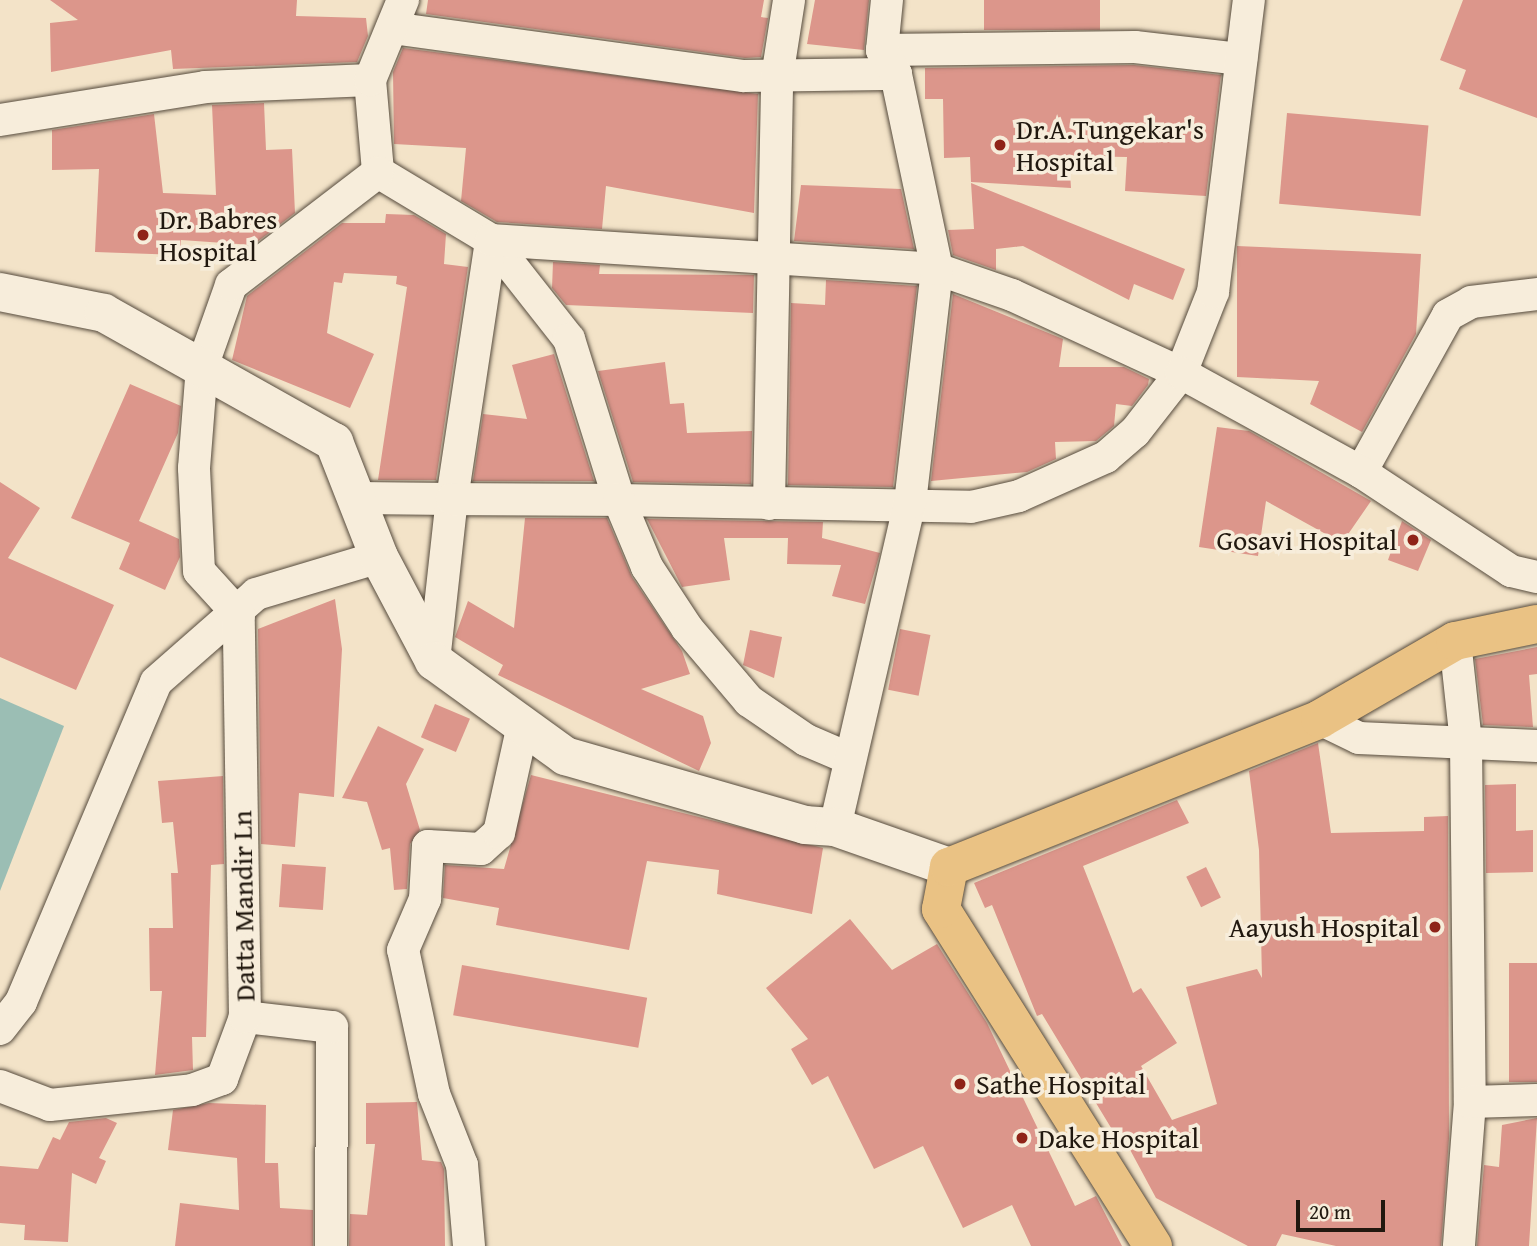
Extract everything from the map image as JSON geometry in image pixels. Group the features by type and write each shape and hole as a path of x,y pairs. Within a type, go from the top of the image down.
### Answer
{"main road":[{"path":"1153,1246 941,909 949,867 1320,719 1455,641 1537,624"}],"street":[{"path":"769,504 777,77 789,0"},
{"path":"835,827 848,758 910,503 937,269 889,62 887,0"},
{"path":"358,498 769,504 910,503 971,507 1019,496 1107,457 1135,432 1181,373 1213,292 1249,0"},
{"path":"378,172 370,80 397,14 777,77 889,62 1135,47 1241,59"},
{"path":"0,120 205,86 370,80"},
{"path":"378,172 491,240 569,339 619,500 653,577 749,701 806,740 848,758"},
{"path":"239,615 199,571 194,468 202,368 231,285 378,172"},
{"path":"491,240 775,262 937,269 1012,295 1181,373 1361,472 1511,572 1537,577"},
{"path":"434,661 452,499 491,240"},
{"path":"0,292 104,313 334,442 379,557 434,661 565,756 805,825 835,827 949,867"},
{"path":"1361,472 1448,314 1471,302 1537,294"},
{"path":"0,1029 21,1002 156,682 239,615 256,594 379,557"},
{"name":"Datta Mandir Ln","path":"239,615 245,1017 332,1027 331,1246"},
{"path":"1455,641 1466,743 1470,1102 1459,1246"},
{"path":"1320,719 1359,738 1537,746"},
{"path":"469,1246 462,1165 434,1094 402,950 425,899 428,846 481,849 499,833 523,725"},
{"path":"0,1086 50,1105 192,1090 222,1080 245,1017"},
{"path":"1470,1102 1537,1100"}],"water":[{"path":"0,698 64,726 0,891"}],"building":[{"path":"50,0 297,0 296,16 366,18 368,36 357,62 173,69 171,50 51,72 50,23 78,20"},
{"path":"428,0 764,0 761,17 768,18 761,57 745,58 426,14"},
{"path":"815,0 869,0 864,50 807,44"},
{"path":"984,0 1100,0 1100,30 984,30"},
{"path":"1463,0 1537,0 1537,118 1459,89 1466,70 1440,60"},
{"path":"403,48 758,94 754,213 606,186 602,229 497,222 461,201 466,148 394,144 393,72"},
{"path":"1134,65 1221,75 1206,196 1125,191 1127,157 1069,156 1071,188 971,182 970,157 944,158 943,99 925,99 925,68"},
{"path":"264,103 266,150 292,149 295,213 253,245 181,240 180,255 95,252 99,169 52,170 52,130 154,114 163,193 216,195 212,105"},
{"path":"1287,113 1428,125 1421,216 1279,204"},
{"path":"971,183 1185,269 1173,300 1134,284 1129,300 1023,246 996,249 996,270 953,255 948,230 974,229"},
{"path":"801,185 901,189 914,249 794,241"},
{"path":"386,214 414,215 446,234 444,264 468,267 436,480 378,480 407,287 396,284 397,276 344,273 342,283 334,282 327,333 374,354 350,408 232,360 247,296 342,223 385,223"},
{"path":"1237,246 1421,254 1416,334 1362,432 1310,404 1319,381 1237,377"},
{"path":"553,262 600,265 599,274 754,275 753,313 566,305 552,288"},
{"path":"826,280 917,286 893,487 788,485 791,303 825,305"},
{"path":"953,294 1063,339 1059,367 1124,367 1149,379 1148,385 1132,406 1116,404 1114,426 1096,441 1055,442 1056,459 1027,472 931,481"},
{"path":"554,354 594,481 473,481 483,414 527,419 512,365"},
{"path":"665,362 670,404 684,403 687,433 752,431 751,484 633,482 598,371"},
{"path":"130,384 181,406 178,433 139,521 179,539 180,557 165,590 119,569 130,543 71,518"},
{"path":"1217,427 1249,431 1371,501 1342,543 1266,501 1258,556 1199,547"},
{"path":"0,482 40,508 8,558 114,605 76,690 0,657"},
{"path":"525,518 607,518 632,577 682,651 690,674 641,689 703,716 711,743 699,771 498,675 503,665 455,637 468,601 514,628"},
{"path":"647,519 823,522 822,538 880,553 865,604 832,596 841,565 787,564 788,538 724,538 730,580 682,587"},
{"path":"1402,521 1431,540 1418,571 1388,560"},
{"path":"335,599 342,649 334,797 299,793 295,847 261,844 258,629"},
{"path":"900,629 930,635 919,696 888,690"},
{"path":"750,630 782,637 774,678 743,665"},
{"path":"1537,647 1537,674 1529,675 1533,727 1483,725 1475,659"},
{"path":"435,704 470,719 456,752 421,737"},
{"path":"378,726 424,749 406,784 420,830 410,844 407,889 394,890 390,848 382,850 367,802 342,798"},
{"path":"1318,743 1331,833 1424,831 1424,817 1448,816 1449,1138 1441,1246 1336,1246 1282,1234 1276,1246 1248,1246 1156,1198 1121,1133 1116,1136 1042,1014 1037,1016 992,905 985,908 974,883 1177,800 1189,823 1083,866 1133,993 1141,988 1177,1043 1141,1066 1172,1120 1217,1104 1186,987 1257,969 1262,978 1259,850 1249,771"},
{"path":"531,775 823,848 812,914 717,894 719,870 647,861 629,950 496,925 499,908 443,898 445,865 504,869"},
{"path":"223,776 224,864 211,865 206,1037 192,1037 193,1070 155,1075 162,991 150,991 149,928 173,928 171,873 178,873 173,822 162,823 158,781"},
{"path":"1516,784 1516,831 1533,830 1533,872 1486,873 1485,785"},
{"path":"282,864 326,867 323,910 279,907"},
{"path":"1206,867 1221,898 1201,907 1186,877"},
{"path":"850,919 892,970 937,944 987,1023 1075,1206 1096,1196 1122,1246 1031,1246 1012,1205 963,1228 923,1146 874,1169 828,1076 812,1085 791,1049 808,1039 766,988"},
{"path":"1509,963 1537,963 1537,1082 1509,1082"},
{"path":"462,965 647,998 638,1048 453,1015"},
{"path":"417,1102 422,1160 441,1162 444,1169 445,1246 349,1246 350,1214 367,1215 375,1144 366,1144 366,1103"},
{"path":"209,1103 266,1105 265,1163 278,1163 280,1208 313,1210 313,1246 175,1246 180,1203 239,1210 237,1158 168,1150 173,1110"},
{"path":"106,1118 117,1123 99,1158 106,1161 96,1184 72,1173 68,1242 24,1240 25,1225 0,1223 0,1166 38,1169 53,1137 60,1140 69,1122"},
{"path":"1537,1118 1529,1246 1477,1246 1484,1165 1499,1167 1502,1125"}],"place":[{"name":"Dr.A.Tungekar's Hospital","path":"1000,145"},
{"name":"Dr. Babres Hospital","path":"143,235"},
{"name":"Gosavi Hospital","path":"1413,540"},
{"name":"Aayush Hospital","path":"1435,927"},
{"name":"Sathe Hospital","path":"960,1084"},
{"name":"Dake Hospital","path":"1022,1138"}]}
